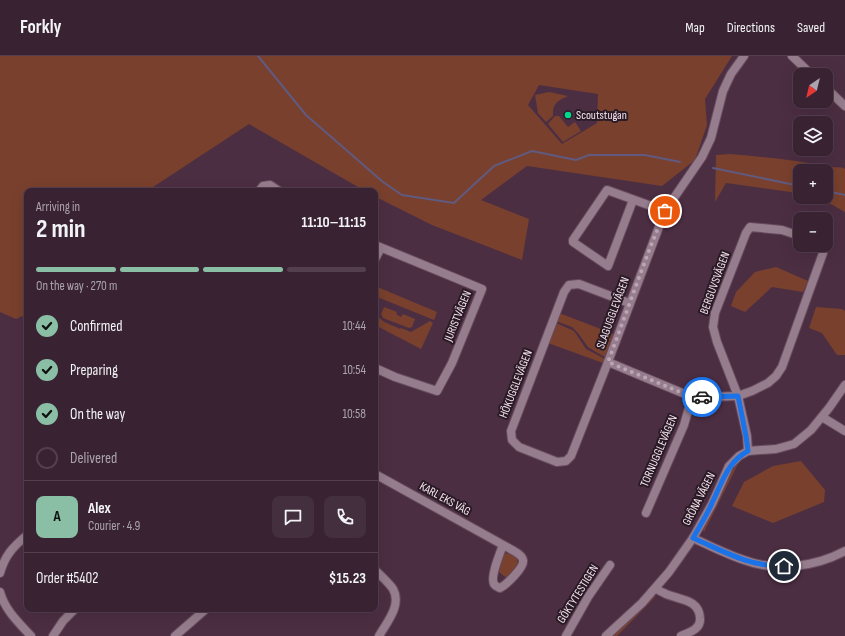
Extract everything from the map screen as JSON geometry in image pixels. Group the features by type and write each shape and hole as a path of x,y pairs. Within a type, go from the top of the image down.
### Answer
{"street":[{"name":"SLAGUGGLEVÄGEN","path":"738,396 692,397 608,362 629,302 665,211 702,157 711,138 723,91 731,74 744,56"},
{"path":"792,56 805,68"},
{"path":"833,95 845,106"},
{"path":"262,188 270,185 274,188"},
{"name":"SLAGUGGLEVÄGEN","path":"633,200 608,266 573,242 572,240 607,190 665,211"},
{"name":"BERGUVSVÄGEN","path":"748,451 738,396 716,342 713,327 715,313 746,233 750,227 782,230 793,234"},
{"name":"JURISTVÄGEN","path":"378,247 482,289 452,363 437,391 395,377 378,369"},
{"path":"738,396 768,383 776,376 782,367 823,252"},
{"name":"HÖKUGGLEVÄGEN","path":"608,362 571,456 566,462 557,462 519,448 512,440 511,430 564,292 569,285 579,284 629,302"},
{"path":"748,451 776,449 794,444 811,430 845,385"},
{"name":"TORNUGGLEVÄGEN","path":"646,513 684,425 692,397"},
{"path":"822,417 845,432"},
{"name":"GRÖNA VÄGEN","path":"606,636 656,588 693,538 712,504 729,466 739,456 748,451"},
{"name":"KARL EKS VÄG","path":"378,476 503,545 521,555 523,563 520,569 504,586 500,588 494,585 494,576 503,545"},
{"path":"0,573 4,562 13,548 24,538"},
{"path":"693,538 744,560 763,566 807,564 829,558 845,551"},
{"name":"GÖKTYTESTIGEN","path":"566,636 585,602 610,564"},
{"path":"378,573 392,589 396,600 395,606 379,636"},
{"path":"656,588 665,594 689,601 696,606 700,617 698,626 694,631 681,636"},
{"path":"0,592 3,603 15,619 31,636"},
{"path":"53,636 63,621 72,612"},
{"path":"175,636 203,612"}],"shaded area":[{"path":"0,56 732,56 705,99 707,125 695,160 662,186 527,166 481,200 529,219 522,260 432,225 378,198 378,188 360,188 249,124 152,188 24,188 24,315 16,319 0,312","holes":["539,85 598,94 597,123 562,144 528,105"]},
{"path":"549,92 568,96 556,103 553,109 553,116 546,122 538,113 535,95"},
{"path":"555,116 559,116 568,127 575,122 581,131 563,142 548,124"},
{"path":"730,154 812,164 793,164 793,192 726,183 715,202 716,155"},
{"path":"833,167 845,169 845,212 831,204 833,204"},
{"path":"776,267 808,281 803,292 772,287 745,312 731,306 736,292 755,272"},
{"path":"378,287 437,312 434,320 378,297"},
{"path":"384,307 397,312 396,314 401,317 403,314 415,319 412,327 409,328 383,318 381,314"},
{"path":"816,307 842,309 845,311 845,355 837,355 822,333 809,328"},
{"path":"559,313 614,334 605,357 588,347 572,327 556,321"},
{"path":"378,316 388,324 411,332 430,321 433,323 421,349 378,327"},
{"path":"556,323 574,331 586,349 605,359 603,363 548,343"},
{"path":"801,461 825,490 824,502 773,523 732,506 744,482 773,466"},
{"path":"739,462 704,532 703,530 732,471"},
{"path":"509,553 517,558 518,564 508,577 505,577 499,572 504,554"},
{"path":"655,596 617,636 613,636"}],"waterway":[{"path":"258,56 306,115 383,182 402,195 454,203 494,166 532,151 576,160 589,155 645,155 680,162"},
{"path":"713,168 793,185"},
{"path":"833,192 845,195"}],"way so far":[{"path":"665,211 629,302 608,362 692,397 702,397"}],"place":[{"name":"Scoutstugan","path":"568,115"}],"route":[{"path":"702,397 738,396 748,451 739,456 729,466 712,504 693,538 748,562 763,566 784,566"}]}
